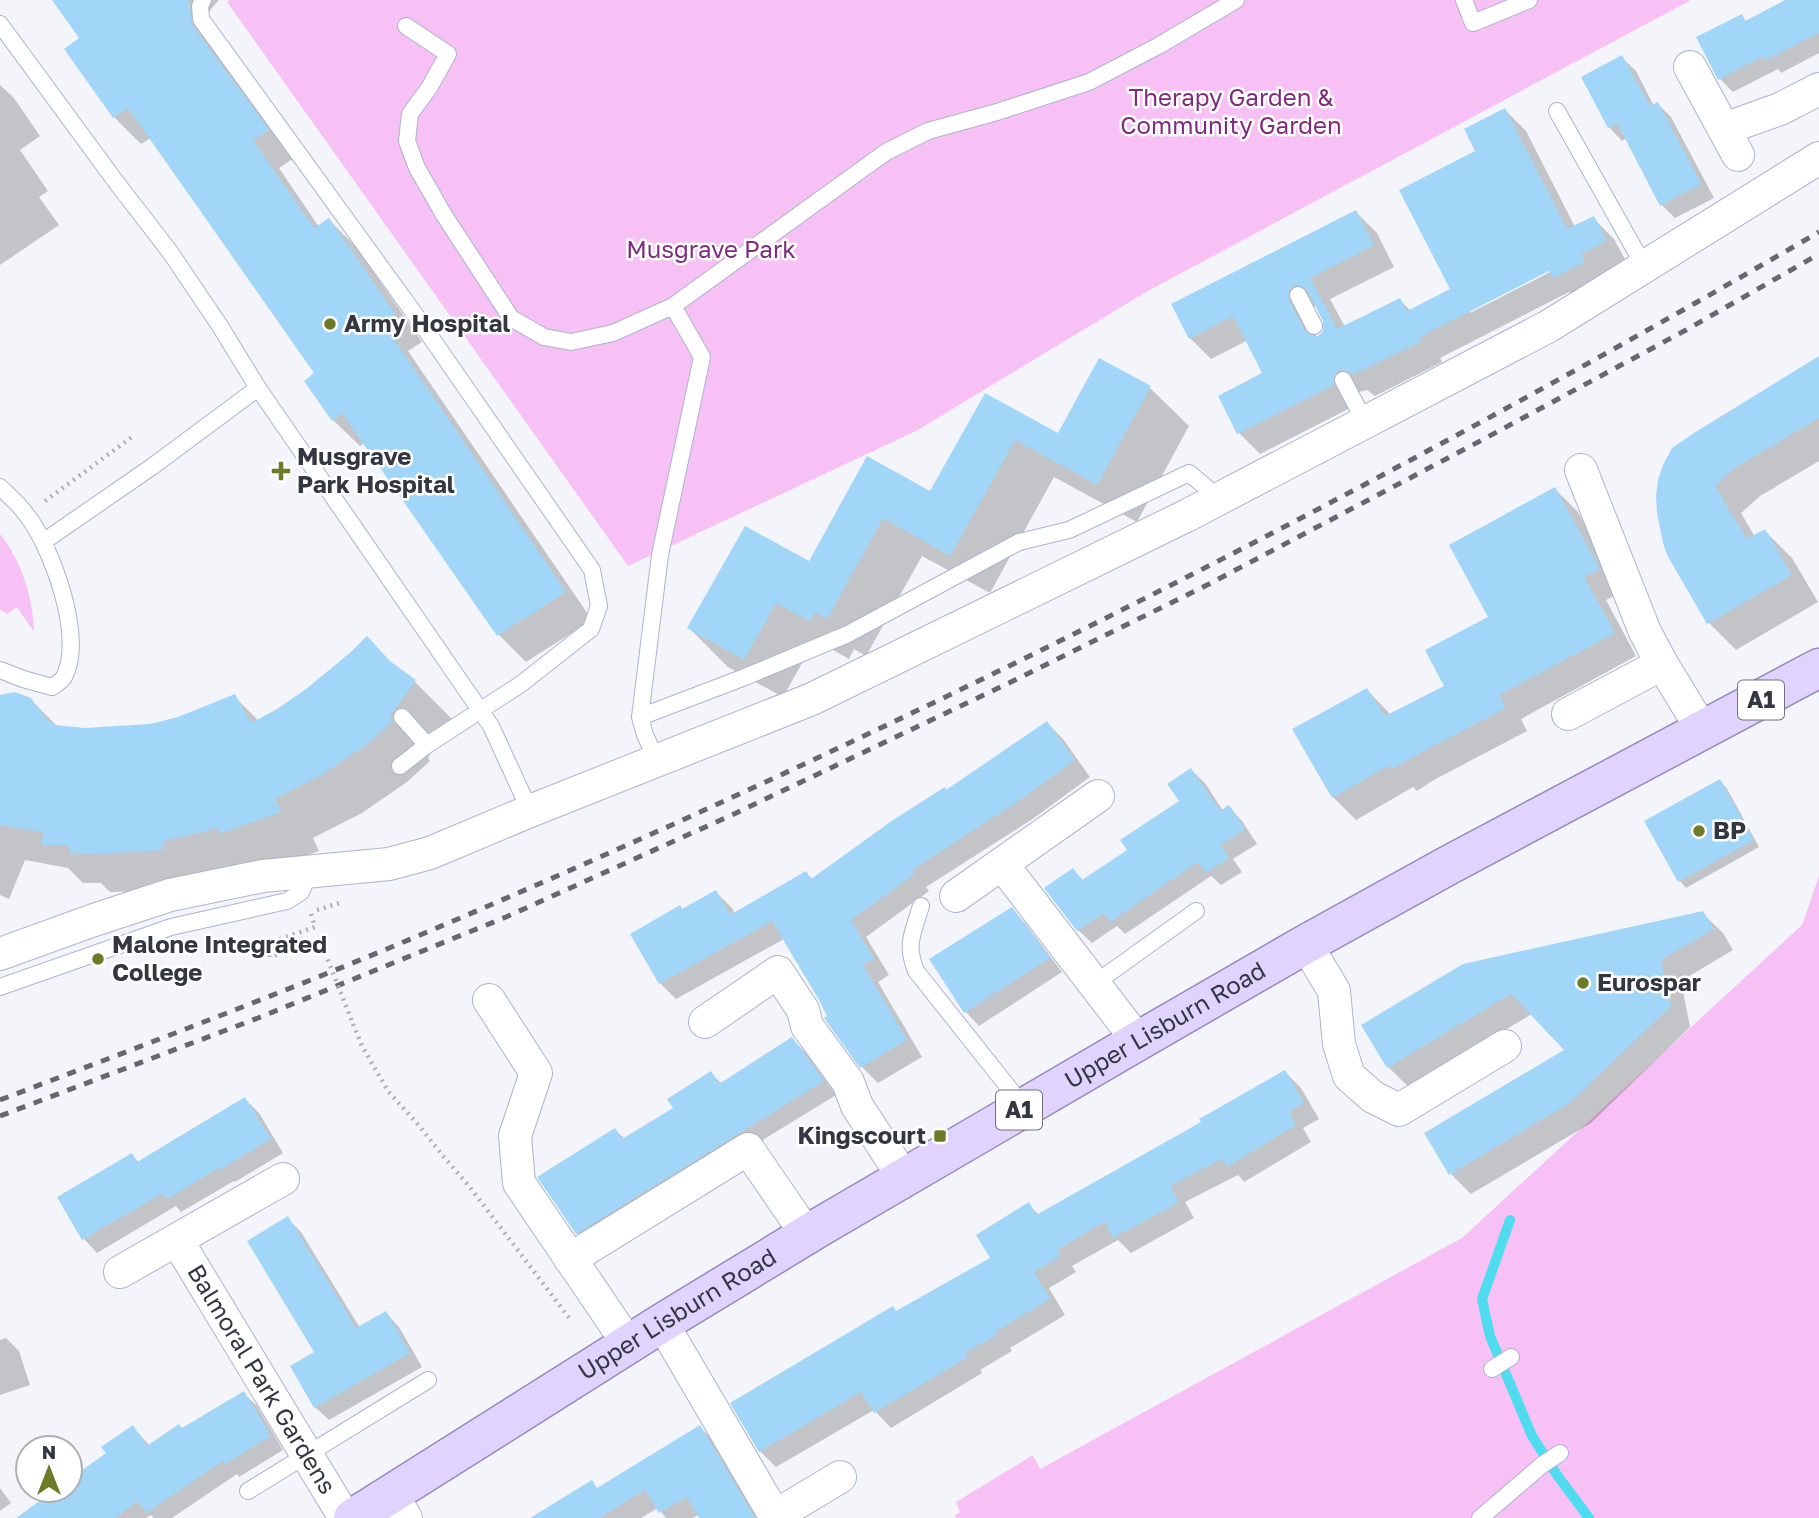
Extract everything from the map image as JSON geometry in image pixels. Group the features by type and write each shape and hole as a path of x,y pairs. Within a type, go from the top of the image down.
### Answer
{"main road":[{"name":"A1","path":"1703,731 1819,668"},
{"name":"Upper Lisburn Road","path":"353,1518 399,1506 615,1353 807,1235 1024,1107 1306,944 1703,731"}],"street":[{"path":"1690,67 1731,142 1780,109 1819,89"},
{"path":"0,954 170,895 263,876 389,864 420,856 812,699 1220,499 1549,326 1819,158"},
{"path":"1581,470 1645,632 1703,731"},
{"path":"1568,714 1662,664"},
{"path":"956,897 1098,796"},
{"path":"1002,864 1138,1041"},
{"path":"1306,944 1334,990 1339,1044 1349,1076 1373,1097 1399,1110 1505,1046"},
{"path":"705,1022 778,972 803,1010 807,1026 848,1082 857,1106 904,1178"},
{"path":"489,1000 536,1073 516,1136 519,1183 570,1259 615,1353"},
{"path":"570,1259 748,1149 807,1235"},
{"name":"Balmoral Park Gardens","path":"120,1272 283,1179"},
{"name":"Balmoral Park Gardens","path":"177,1240 345,1518"},
{"path":"663,1324 775,1516 840,1477"}],"lane":[{"path":"203,0 200,6 201,19 414,313 592,570 599,606 591,629 521,684 427,745 400,766"},
{"path":"406,26 448,54 429,88 410,114 407,141 417,168 437,204 511,318 544,337 571,342 613,333 673,306 886,152 928,131 1089,82 1158,46 1236,0"},
{"path":"1464,0 1473,23 1529,0"},
{"path":"0,24 170,252 258,388 481,710 530,811"},
{"path":"1558,111 1644,266"},
{"path":"1298,295 1314,326"},
{"path":"657,761 645,736 640,717 660,555 702,357 673,306"},
{"path":"1343,380 1366,422"},
{"path":"43,542 153,466 258,388"},
{"path":"640,717 848,634 1019,542 1069,530 1189,473 1220,499"},
{"path":"0,487 26,514 43,542 61,585 68,623 70,661 63,680 52,687 0,670"},
{"path":"402,717 427,745"},
{"path":"0,987 171,927 287,901 302,892 310,871"},
{"path":"921,906 911,939 910,956 916,971 1024,1107"},
{"path":"1094,984 1196,911"},
{"path":"1492,1369 1511,1357"},
{"path":"248,1491 428,1380"},
{"path":"1480,1518 1560,1453"}],"path":[{"path":"26,514 132,437"},
{"path":"310,912 315,927 265,944 270,957 320,940 362,1046 388,1091 615,1353"}],"green space":[{"name":"Musgrave Park","path":"1691,0 1146,292 916,431 628,566 227,2"},
{"path":"0,534 25,580 34,632 17,607 7,614 0,609"},
{"path":"1819,876 1819,1518 956,1518 955,1515 960,1512 956,1502 1033,1455 1040,1469 1462,1238 1802,925"}],"building":[{"name":"Army Hospital","path":"52,0 187,0 190,4 192,25 269,130 253,140 314,228 329,218 396,315 383,323 566,592 497,636 342,413 332,421 304,381 314,373 128,108 113,118 64,49 79,38"},
{"path":"1785,0 1819,0 1819,33 1766,60 1764,56 1718,80 1696,37 1742,14 1745,21"},
{"path":"1622,55 1650,106 1658,102 1701,184 1660,206 1617,123 1608,128 1581,77"},
{"path":"1505,108 1567,229 1594,216 1607,241 1581,254 1585,262 1553,278 1549,271 1420,337 1422,341 1352,375 1348,371 1339,370 1334,375 1334,385 1237,434 1218,396 1262,373 1233,316 1189,339 1171,304 1356,210 1374,245 1310,278 1337,329 1400,298 1407,311 1450,289 1399,190 1475,151 1464,129","holes":["1294,285 1307,290 1323,321 1323,331 1318,336 1305,331 1289,300 1289,290"]},
{"path":"1819,356 1819,418 1733,469 1715,486 1747,539 1765,529 1792,575 1707,624 1667,555 1663,543 1656,496 1663,465 1672,448"},
{"path":"1099,358 1151,386 1097,485 1015,440 950,556 883,518 827,619 815,612 810,621 776,603 744,660 687,628 745,526 809,561 867,456 930,491 985,393 1058,433"},
{"path":"1555,487 1600,569 1584,577 1615,633 1499,695 1506,708 1393,769 1390,765 1332,798 1292,729 1367,688 1385,716 1444,686 1425,650 1488,617 1449,545"},
{"path":"367,636 390,661 416,680 392,713 390,718 393,721 369,743 323,774 275,799 281,812 219,834 218,828 164,841 164,850 114,853 70,854 69,845 42,845 43,832 0,825 0,695 15,692 31,698 47,720 56,725 84,728 150,724 178,717 235,694 251,723 306,689"},
{"path":"1047,721 1075,760 1017,802 912,870 915,874 851,920 874,959 863,965 907,1040 860,1068 824,1018 827,1016 819,1000 772,921 659,984 630,934 680,905 682,909 716,890 730,915 806,871 811,879 893,820 945,787 946,790"},
{"path":"1191,768 1220,811 1229,805 1245,829 1221,845 1229,858 1206,873 1198,862 1110,922 1104,913 1077,931 1044,888 1073,868 1082,880 1127,850 1120,840 1179,801 1167,784"},
{"name":"BP","path":"1720,779 1754,840 1678,882 1644,821"},
{"path":"1012,907 1050,958 964,1013 929,959"},
{"path":"1703,911 1714,929 1661,960 1671,1006 1570,1103 1449,1175 1424,1133 1564,1050 1511,994 1387,1068 1361,1025 1463,964"},
{"path":"792,1037 824,1081 576,1234 537,1177 615,1128 622,1139 673,1108 667,1099 711,1071 719,1084"},
{"path":"1285,1070 1304,1103 1289,1112 1296,1125 1227,1167 1222,1159 1170,1186 1179,1202 1113,1238 1105,1222 1057,1250 1061,1256 1034,1272 1050,1299 965,1353 968,1357 874,1413 861,1392 759,1452 730,1403 893,1306 896,1311 990,1258 976,1235 1029,1202 1036,1215 1201,1122 1199,1119"},
{"path":"245,1097 271,1139 167,1199 163,1193 82,1240 57,1197 132,1153 137,1162"},
{"path":"288,1216 356,1328 386,1311 410,1353 314,1408 290,1366 314,1352 247,1241"},
{"path":"244,1391 271,1436 225,1464 223,1461 146,1513 138,1501 115,1518 16,1518 36,1504 84,1504 84,1469 106,1453 101,1447 133,1425 147,1446 179,1424 182,1428"},
{"path":"700,1425 755,1518 699,1518 687,1497 659,1513 645,1490 599,1518 530,1518 592,1480 597,1488"}],"waterway":[{"path":"1510,1220 1482,1299 1490,1336 1532,1436 1589,1518"}],"railway":[{"path":"0,1100 406,941 588,863 768,781 1124,609 1300,519 1474,426 1819,232"},
{"path":"0,1116 258,1018 506,917 734,814 1209,584 1686,330 1819,254"}],"place":[{"name":"Army Hospital","path":"330,324"},
{"name":"Musgrave Park Hospital","path":"281,471"},
{"name":"BP","path":"1699,831"},
{"name":"Malone Integrated College","path":"98,959"},
{"name":"Eurospar","path":"1583,983"},
{"name":"Kingscourt","path":"940,1136"}],"park label":[{"name":"Therapy Garden & Community Garden","path":"1231,112"}]}
